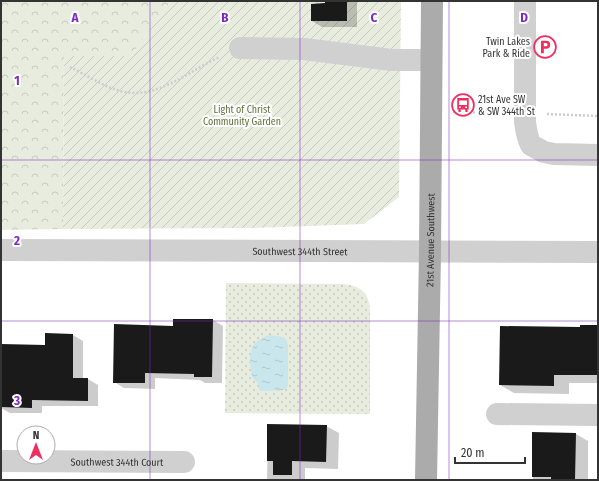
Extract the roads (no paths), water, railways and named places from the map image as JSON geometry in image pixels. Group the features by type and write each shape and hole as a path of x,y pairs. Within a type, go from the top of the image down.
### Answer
{"main road":[{"name":"21st Avenue Southwest","path":"426,480 432,1"}],"street":[{"path":"525,1 525,122 529,142 531,145 549,154 598,155"},
{"path":"240,48 304,49 392,60 431,60"},
{"name":"Southwest 344th Street","path":"1,250 598,252"},
{"path":"496,414 598,414"},
{"name":"Southwest 344th Court","path":"1,461 184,462"}],"water":[{"path":"269,335 284,337 287,341 288,386 283,390 261,391 259,390 258,383 252,378 250,364 251,352 256,342"}],"place":[{"name":"Twin Lakes Park & Ride","path":"545,47"},
{"name":"21st Ave SW & SW 344th St","path":"463,105"}],"park label":[{"name":"Light of Christ Community Garden","path":"242,114"}]}
